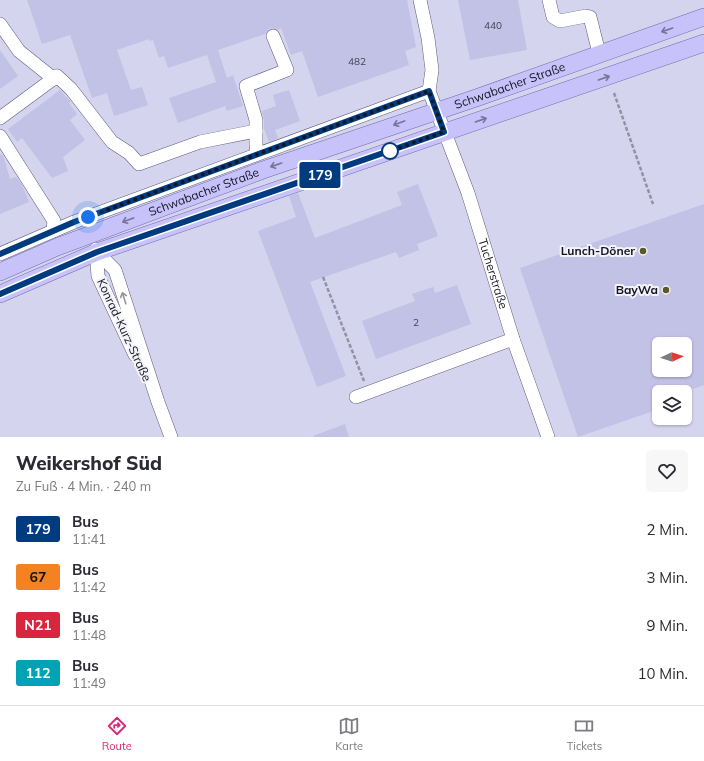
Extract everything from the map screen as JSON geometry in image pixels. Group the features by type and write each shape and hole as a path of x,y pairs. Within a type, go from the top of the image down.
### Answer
{"main road":[{"name":"Schwabacher Straße","path":"0,272 90,234 263,170 436,110 476,98 599,53 704,17"},
{"name":"Schwabacher Straße","path":"0,294 97,252 704,43"}],"street":[{"path":"0,254 53,231 429,91 432,70 428,38 420,0"},
{"path":"549,0 553,17 560,21 586,16 590,17 599,53"},
{"path":"0,24 20,51 54,79"},
{"path":"257,154 256,120 246,86 287,70 273,36"},
{"path":"0,118 57,76 71,89 112,142 129,153 139,164 200,142 256,131"},
{"name":"Tucherstraße","path":"429,91 468,193 513,339 548,437"},
{"path":"0,136 54,221 53,231"},
{"path":"90,234 97,252"},
{"name":"Konrad-Kurz-Straße","path":"97,252 98,276 158,402"},
{"name":"Konrad-Kurz-Straße","path":"97,252 115,270 171,437"},
{"path":"362,395 513,339"}],"path":[{"path":"614,93 653,204"},
{"path":"324,277 362,395"}],"shaded area":[{"path":"0,0 704,0 704,437 0,437"}],"building":[{"path":"27,0 407,0 416,47 405,51 409,65 318,97 302,51 291,55 281,28 278,30 270,28 265,34 218,50 227,78 233,75 243,106 227,111 225,106 178,123 169,98 216,82 207,55 168,68 164,56 159,58 153,40 149,41 149,39 117,50 131,90 142,87 148,105 114,116 107,93 92,98 70,35 42,44"},
{"path":"458,0 518,0 527,50 470,60"},
{"path":"0,50 18,76 0,89"},
{"path":"60,90 71,102 69,103 77,114 70,120 85,140 63,157 68,171 52,178 22,138 17,142 8,129"},
{"path":"289,90 300,121 275,130 278,138 269,142 264,129 262,111 276,106 273,95"},
{"path":"0,154 3,155 10,179 16,177 22,185 29,202 0,214"},
{"path":"418,184 438,236 417,244 419,250 399,258 396,252 310,282 346,376 317,387 258,231 296,217 289,196 298,193 315,238 402,205 397,192"},
{"path":"704,204 704,385 692,389 692,385 652,385 652,411 578,437 520,268"},
{"path":"457,285 471,324 376,359 362,321 415,301 412,294 433,287 435,293"},
{"path":"345,424 349,437 313,436"}],"bus line":[{"name":"179","path":"0,254 74,222 429,91 444,132 97,252 0,294"}],"place":[{"name":"Lunch-Döner","path":"643,251"},
{"name":"BayWa","path":"666,290"}],"route":[{"path":"88,217 429,91 444,132 390,151"}]}
